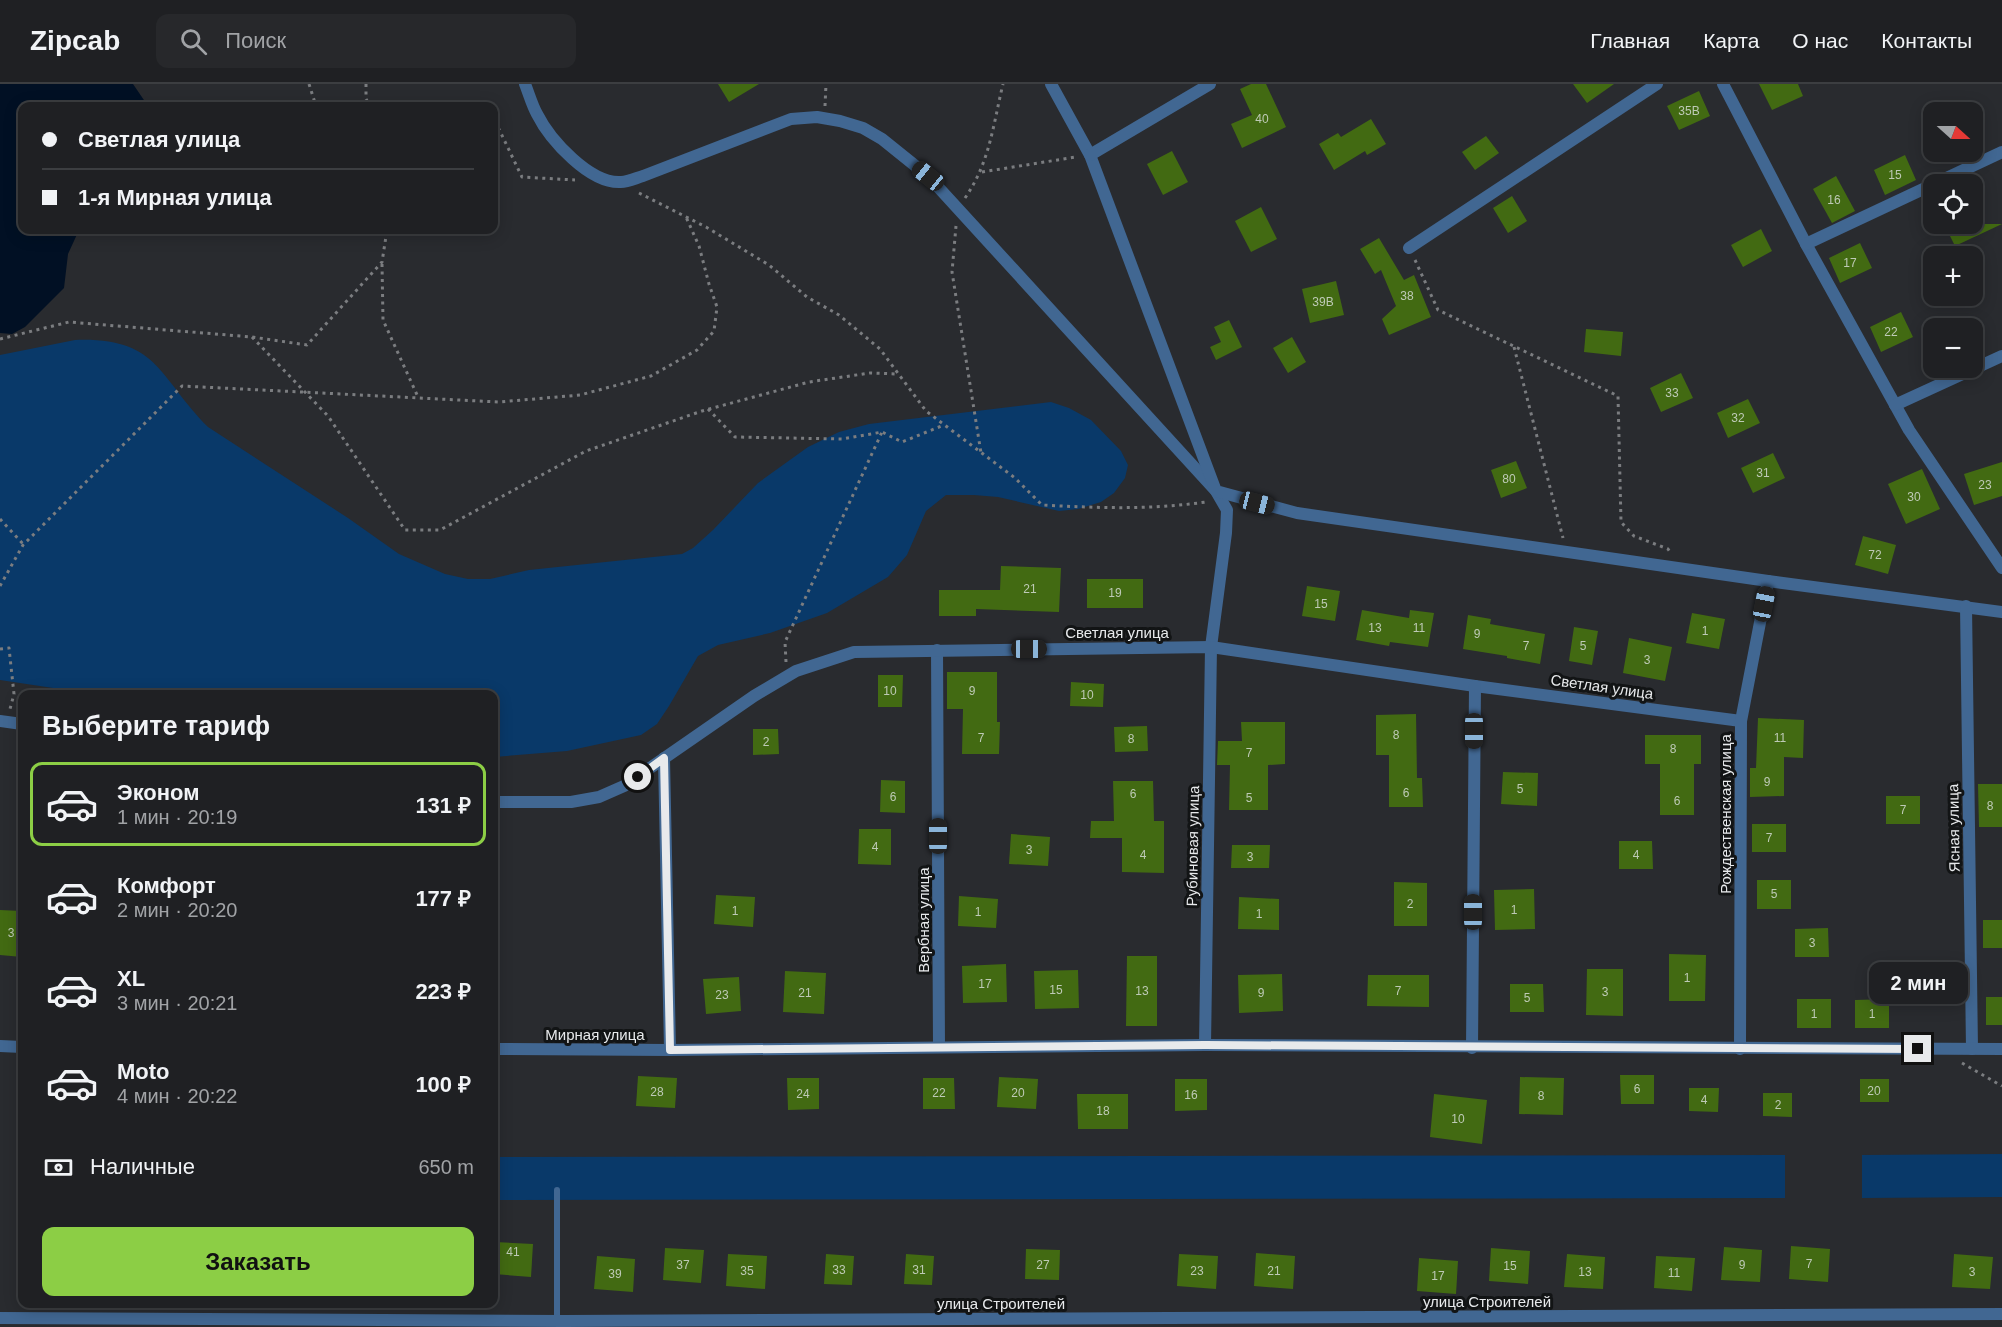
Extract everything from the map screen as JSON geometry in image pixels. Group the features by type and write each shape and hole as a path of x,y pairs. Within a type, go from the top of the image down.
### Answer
{"street":[{"path":"525,84 537,116 564,151 589,172 603,179 620,182 644,176 791,119 824,118 840,121 863,128 882,139 928,176 1219,495 1297,513 1768,581 2002,612"},
{"name":"Рубиновая улица","path":"1051,84 1090,155 1219,495 1227,510 1211,648 1205,1045"},
{"path":"1090,155 1210,84"},
{"path":"1409,248 1657,84"},
{"path":"1723,84 1806,244 1909,430 2002,568"},
{"path":"1806,244 2002,152"},
{"path":"1895,405 2002,356"},
{"name":"Рождественская улица","path":"1740,1049 1742,721 1768,581"},
{"name":"Ясная улица","path":"1966,606 1972,1049"},
{"name":"Светлая улица","path":"498,802 571,802 599,797 624,786 754,696 796,671 854,652 1211,648 1474,686 1742,721"},
{"name":"Вербная улица","path":"937,650 939,1047"},
{"path":"1472,1048 1474,686"},
{"path":"3,722 18,724"},
{"path":"664,758 670,1050"},
{"name":"Мирная улица","path":"498,1049 670,1050 1205,1045 2002,1049"},
{"path":"0,1046 18,1047"},
{"name":"улица Строителей","path":"0,1318 556,1321 2002,1314"}],"lane":[{"path":"556,1321 557,1190"}],"path":[{"path":"309,84 315,102"},
{"path":"366,84 368,102"},
{"path":"824,118 826,84"},
{"path":"981,453 952,272 958,209 977,182 981,172 990,145 1003,84"},
{"path":"498,127 522,177 576,180"},
{"path":"981,172 1090,155"},
{"path":"620,182 650,200 706,227 768,265 807,297 839,315 880,349 927,411 1015,478 1042,505 1125,509 1181,506 1219,495"},
{"path":"0,586 23,545 182,386 499,402 580,395 651,376 697,350 714,331 717,307 699,246 686,217"},
{"path":"386,234 382,262 383,320 418,398"},
{"path":"1409,248 1438,310 1618,396 1621,522 1634,536 1668,549 1677,568"},
{"path":"0,339 69,322 252,337 307,345 382,262"},
{"path":"252,337 328,416 405,530 440,530 586,451 708,409 809,382 870,373 899,374"},
{"path":"1514,347 1566,552"},
{"path":"708,409 735,437 842,439 882,432 902,442 944,425"},
{"path":"788,676 785,642 882,432"},
{"path":"0,519 23,545"},
{"path":"0,649 9,648 14,694 3,722"},
{"path":"1940,1049 2002,1086"}],"shaded area":[{"path":"0,84 133,84 145,102 18,102 18,234 77,234 68,254 64,288 25,327 12,334 0,333"},
{"path":"75,340 103,341 124,345 141,353 166,377 208,427 399,554 445,574 468,579 490,579 529,570 682,554 693,548 713,530 758,483 808,447 839,432 869,424 1051,402 1069,408 1091,420 1121,451 1128,465 1125,478 1114,493 1101,502 1078,509 1059,511 998,497 946,495 926,511 907,555 888,577 827,613 770,633 718,645 698,656 657,724 641,735 567,751 498,757 498,690 66,690 0,680 0,355"},
{"path":"2002,1154 2002,1197 1862,1198 1862,1155"},
{"path":"1785,1155 1785,1198 498,1200 498,1157"}],"building":[{"path":"718,84 759,84 729,102"},
{"path":"1251,84 1266,84 1286,127 1242,148 1231,124 1252,115 1240,89"},
{"path":"1573,84 1614,84 1587,103"},
{"path":"1759,84 1798,84 1803,96 1772,110"},
{"path":"1699,91 1710,116 1679,130 1667,106"},
{"path":"1371,119 1386,144 1367,155 1365,151 1334,170 1319,144 1338,133 1341,137"},
{"path":"1486,136 1499,153 1475,170 1462,152"},
{"path":"1172,151 1188,182 1163,195 1147,164"},
{"path":"1905,155 1916,180 1885,195 1874,170"},
{"path":"1836,176 1855,211 1832,223 1813,189"},
{"path":"1512,196 1527,221 1508,233 1493,208"},
{"path":"1261,207 1277,239 1251,252 1235,221"},
{"path":"1983,224 2002,224 1983,233"},
{"path":"1761,229 1772,251 1743,267 1731,245"},
{"path":"1949,234 1981,234 1955,246"},
{"path":"1379,238 1404,280 1414,275 1431,317 1389,335 1382,319 1396,306 1381,270 1375,274 1360,249"},
{"path":"1860,243 1872,268 1840,283 1829,258"},
{"path":"1336,281 1344,315 1310,323 1302,289"},
{"path":"1901,312 1913,337 1881,352 1870,327"},
{"path":"1229,320 1242,347 1216,360 1210,347 1221,342 1214,327"},
{"path":"1586,329 1623,332 1621,356 1584,352"},
{"path":"1292,337 1306,362 1288,373 1273,348"},
{"path":"1681,373 1693,398 1661,412 1650,388"},
{"path":"1748,399 1760,423 1728,438 1717,413"},
{"path":"1773,453 1785,478 1753,493 1741,468"},
{"path":"1516,461 1527,488 1501,498 1491,470"},
{"path":"2002,462 2002,496 1974,505 1964,474"},
{"path":"1922,469 1940,509 1906,524 1888,484"},
{"path":"1863,536 1896,545 1888,574 1855,565"},
{"path":"1001,566 1061,568 1059,612 976,609 976,616 939,616 939,590 1000,590"},
{"path":"1087,579 1143,579 1143,608 1087,608"},
{"path":"1307,586 1340,591 1335,621 1302,616"},
{"path":"1362,610 1409,618 1410,610 1434,613 1428,647 1390,642 1389,646 1356,640"},
{"path":"1692,613 1725,619 1719,649 1686,643"},
{"path":"1468,615 1491,619 1490,624 1545,634 1540,664 1463,649"},
{"path":"1574,627 1598,631 1592,665 1569,661"},
{"path":"1629,638 1672,647 1665,681 1623,673"},
{"path":"947,672 997,672 999,754 962,754 963,709 947,709"},
{"path":"878,675 903,675 902,707 878,707"},
{"path":"1071,682 1104,684 1103,707 1070,706"},
{"path":"1416,714 1417,778 1422,778 1423,807 1389,807 1389,755 1376,755 1376,715"},
{"path":"1758,718 1804,720 1803,758 1784,757 1784,796 1750,797 1750,768 1756,768"},
{"path":"1241,722 1285,722 1285,764 1268,765 1268,810 1229,810 1230,765 1217,765 1218,741 1242,741"},
{"path":"1147,726 1148,751 1115,752 1114,727"},
{"path":"753,729 778,729 779,754 753,755"},
{"path":"1645,735 1701,735 1701,764 1694,764 1694,815 1660,815 1660,764 1645,764"},
{"path":"1503,772 1538,773 1537,806 1501,804"},
{"path":"881,780 905,781 905,813 880,812"},
{"path":"1113,781 1153,781 1154,821 1164,821 1164,873 1122,872 1122,838 1090,838 1091,821 1114,821"},
{"path":"1978,784 2002,784 2002,827 1979,827"},
{"path":"1886,796 1920,796 1920,824 1886,824"},
{"path":"1752,824 1786,824 1786,852 1752,852"},
{"path":"859,829 891,829 891,865 858,864"},
{"path":"1011,834 1050,837 1048,866 1009,864"},
{"path":"1619,841 1652,841 1653,869 1619,869"},
{"path":"1232,845 1270,845 1269,868 1231,868"},
{"path":"1757,880 1791,880 1791,909 1757,909"},
{"path":"1394,882 1427,883 1427,926 1394,926"},
{"path":"1534,889 1535,929 1495,930 1494,890"},
{"path":"716,895 755,897 753,927 714,924"},
{"path":"959,896 998,899 996,928 958,926"},
{"path":"1239,897 1279,899 1279,930 1238,929"},
{"path":"0,910 18,911 18,957 0,955"},
{"path":"1983,920 2002,920 2002,948 1983,948"},
{"path":"1828,928 1829,957 1795,957 1795,929"},
{"path":"1669,954 1706,955 1705,1001 1669,1001"},
{"path":"1127,956 1157,956 1157,1026 1126,1026"},
{"path":"1006,964 1007,1002 963,1003 962,966"},
{"path":"1587,969 1623,969 1623,1016 1586,1015"},
{"path":"1078,970 1079,1008 1035,1009 1034,971"},
{"path":"785,971 826,973 824,1014 783,1012"},
{"path":"1282,974 1283,1011 1239,1013 1238,975"},
{"path":"1368,975 1429,975 1429,1007 1367,1006"},
{"path":"739,977 741,1011 706,1014 703,979"},
{"path":"1510,984 1543,984 1544,1012 1510,1012"},
{"path":"1986,997 2002,997 2002,1025 1986,1025"},
{"path":"1797,999 1831,999 1831,1028 1797,1028"},
{"path":"1889,999 1889,1028 1855,1028 1855,1000"},
{"path":"1620,1075 1654,1075 1654,1104 1621,1104"},
{"path":"638,1076 677,1078 675,1108 636,1106"},
{"path":"999,1077 1038,1079 1036,1109 997,1107"},
{"path":"1520,1077 1564,1078 1563,1115 1519,1114"},
{"path":"787,1078 819,1078 819,1109 788,1110"},
{"path":"923,1078 954,1078 955,1109 923,1109"},
{"path":"1175,1079 1207,1079 1207,1110 1175,1111"},
{"path":"1860,1079 1889,1079 1889,1102 1860,1102"},
{"path":"1689,1088 1719,1088 1718,1112 1689,1111"},
{"path":"1763,1093 1792,1093 1792,1117 1763,1116"},
{"path":"1077,1094 1128,1094 1128,1129 1078,1129"},
{"path":"1434,1094 1487,1100 1482,1144 1430,1137"},
{"path":"498,1242 533,1244 531,1277 498,1274"},
{"path":"1791,1246 1830,1249 1828,1282 1789,1279"},
{"path":"1724,1247 1762,1250 1760,1282 1721,1280"},
{"path":"665,1248 704,1250 701,1283 663,1280"},
{"path":"1491,1248 1530,1251 1528,1284 1489,1281"},
{"path":"1026,1249 1060,1250 1059,1280 1025,1279"},
{"path":"1256,1253 1295,1256 1293,1289 1254,1286"},
{"path":"728,1254 767,1256 765,1289 726,1286"},
{"path":"826,1254 854,1256 852,1285 824,1284"},
{"path":"906,1254 934,1256 932,1285 904,1284"},
{"path":"1179,1254 1218,1256 1216,1289 1177,1286"},
{"path":"1567,1254 1605,1257 1603,1289 1564,1287"},
{"path":"1954,1254 1993,1257 1990,1289 1952,1287"},
{"path":"597,1256 635,1259 633,1292 594,1289"},
{"path":"1656,1256 1695,1258 1692,1291 1654,1288"},
{"path":"1419,1258 1458,1261 1456,1294 1417,1291"}],"route":[{"path":"638,777 664,758 670,1050 1205,1045 1918,1049"}]}
